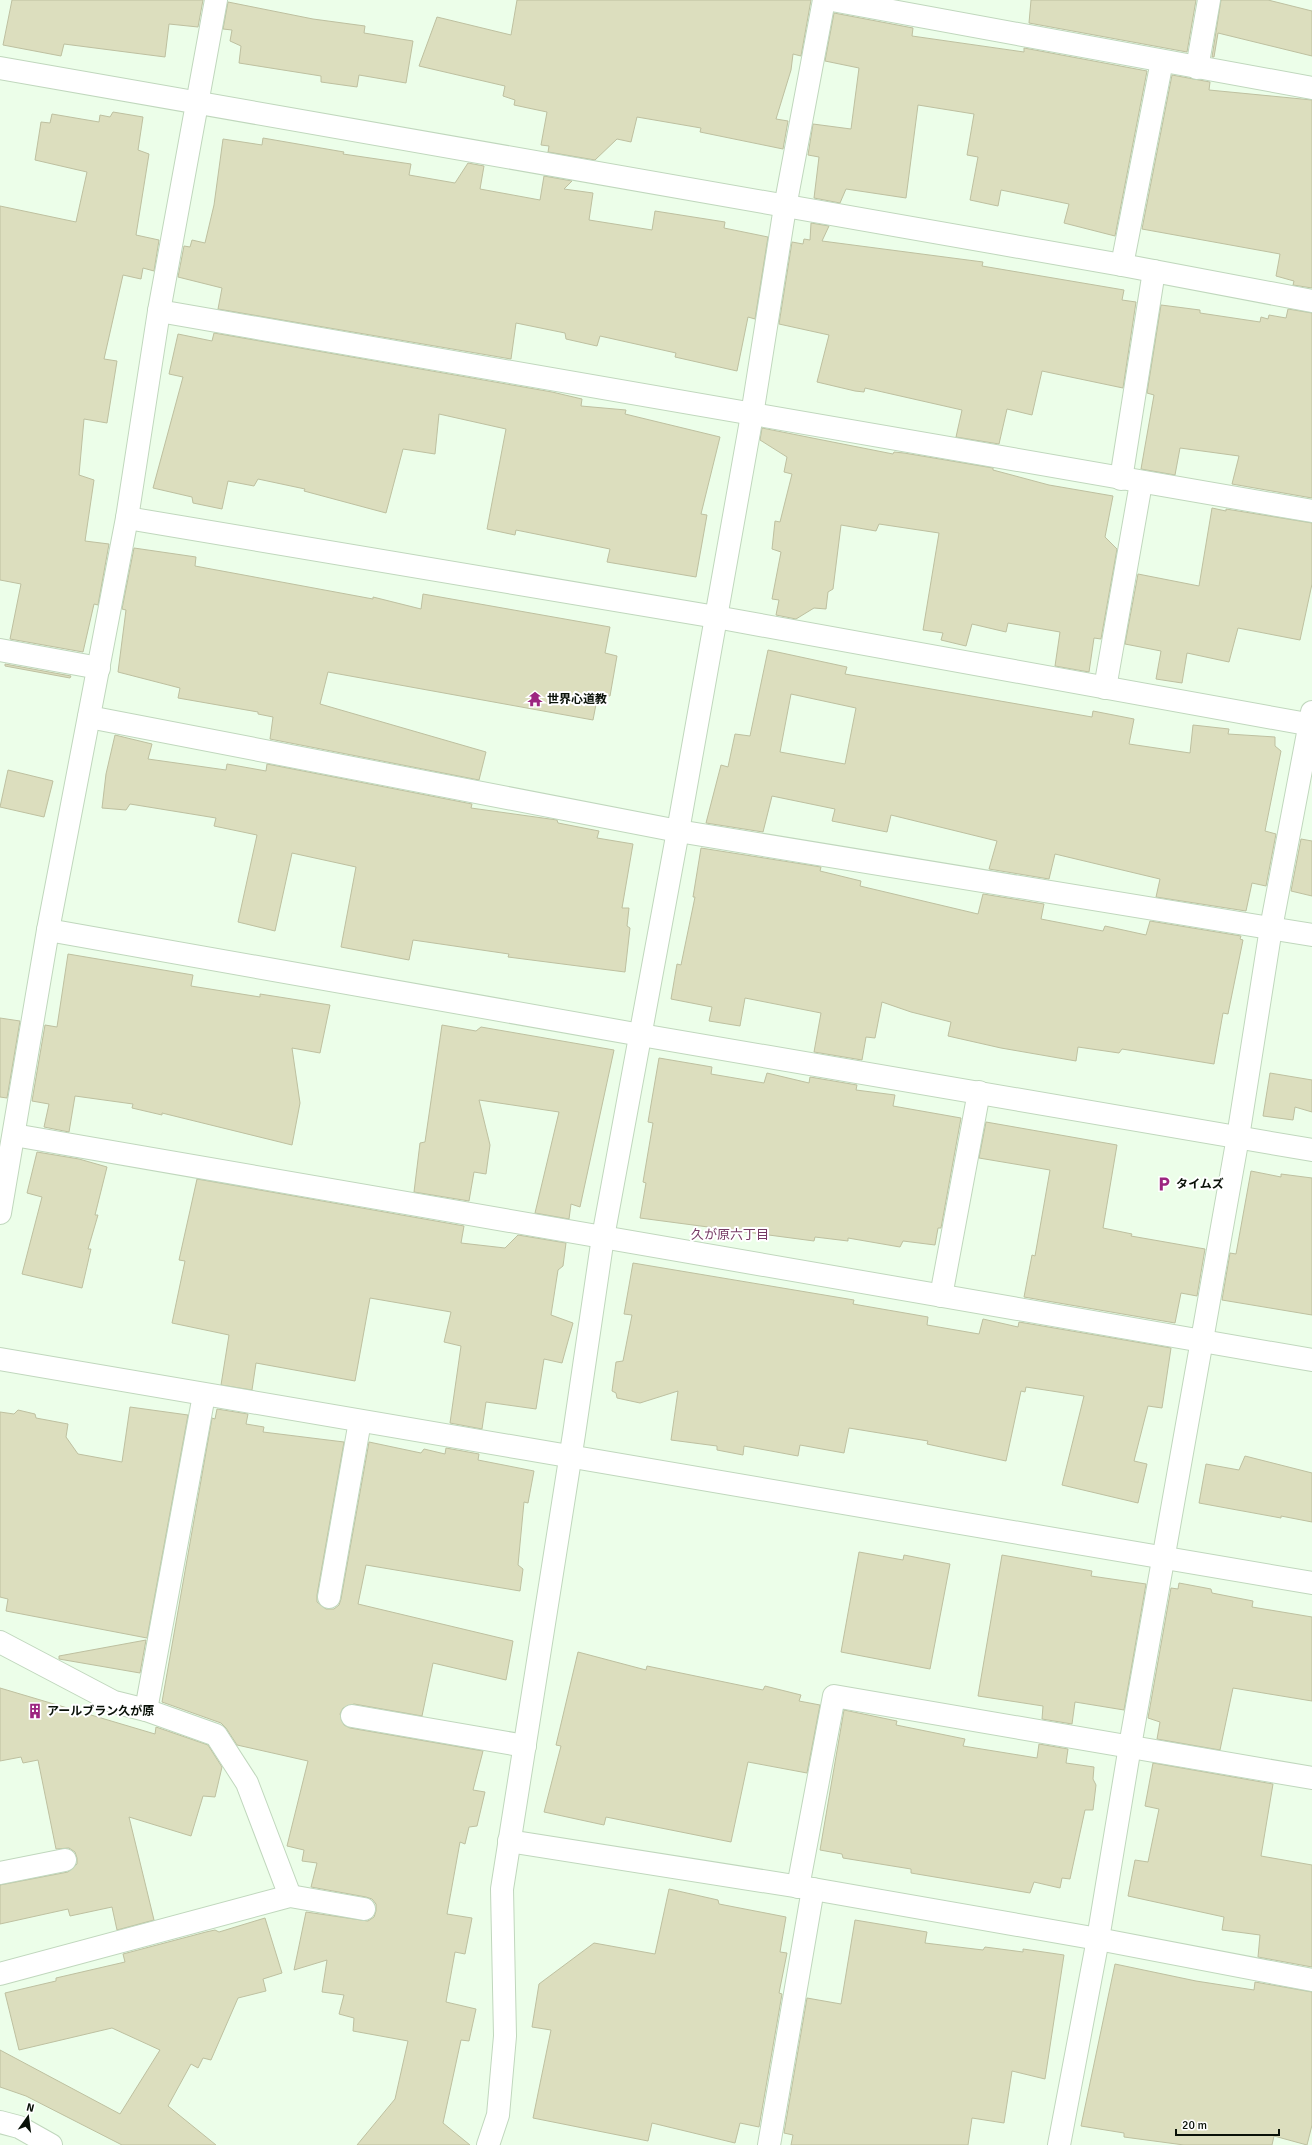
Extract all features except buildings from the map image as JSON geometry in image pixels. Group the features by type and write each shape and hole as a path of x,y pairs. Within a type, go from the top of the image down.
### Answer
{"street":[{"path":"0,1213 48,930 127,518 159,311 216,0"},
{"path":"488,2145 498,2115 505,2036 502,1889 571,1456 603,1237 678,831 752,415 785,207 824,0"},
{"path":"832,0 1312,88"},
{"path":"1197,68 1209,0"},
{"path":"1122,265 1162,61"},
{"path":"0,68 1122,265 1312,301"},
{"path":"1105,688 1131,481 1154,271"},
{"path":"159,311 1131,481 1312,511"},
{"path":"127,518 716,617 1105,688 1311,720 1271,928 1238,1137 1130,1746 1098,1939 1059,2145"},
{"path":"0,650 99,668"},
{"path":"89,717 678,831 1312,935"},
{"path":"48,930 641,1035 1312,1150"},
{"path":"941,1296 979,1092"},
{"path":"14,1135 1312,1360"},
{"path":"0,1359 204,1395 1164,1556 1312,1583"},
{"path":"146,1710 204,1395"},
{"path":"329,1597 360,1421"},
{"path":"0,1642 114,1702 146,1710 216,1735 247,1783 290,1896"},
{"path":"769,2145 834,1696 1312,1778"},
{"path":"352,1716 525,1746"},
{"path":"509,1841 805,1888 1098,1939 1312,1980"},
{"path":"0,1874 65,1860"},
{"path":"0,1974 290,1896 364,1909"},
{"path":"0,2122 19,2127 51,2145"}],"place":[{"name":"世界心道教","path":"535,699"},
{"name":"タイムズ","path":"1164,1184"},
{"name":"アールブラン久が原","path":"35,1711"}],"district":[{"name":"久が原六丁目","path":"730,1235"}]}
